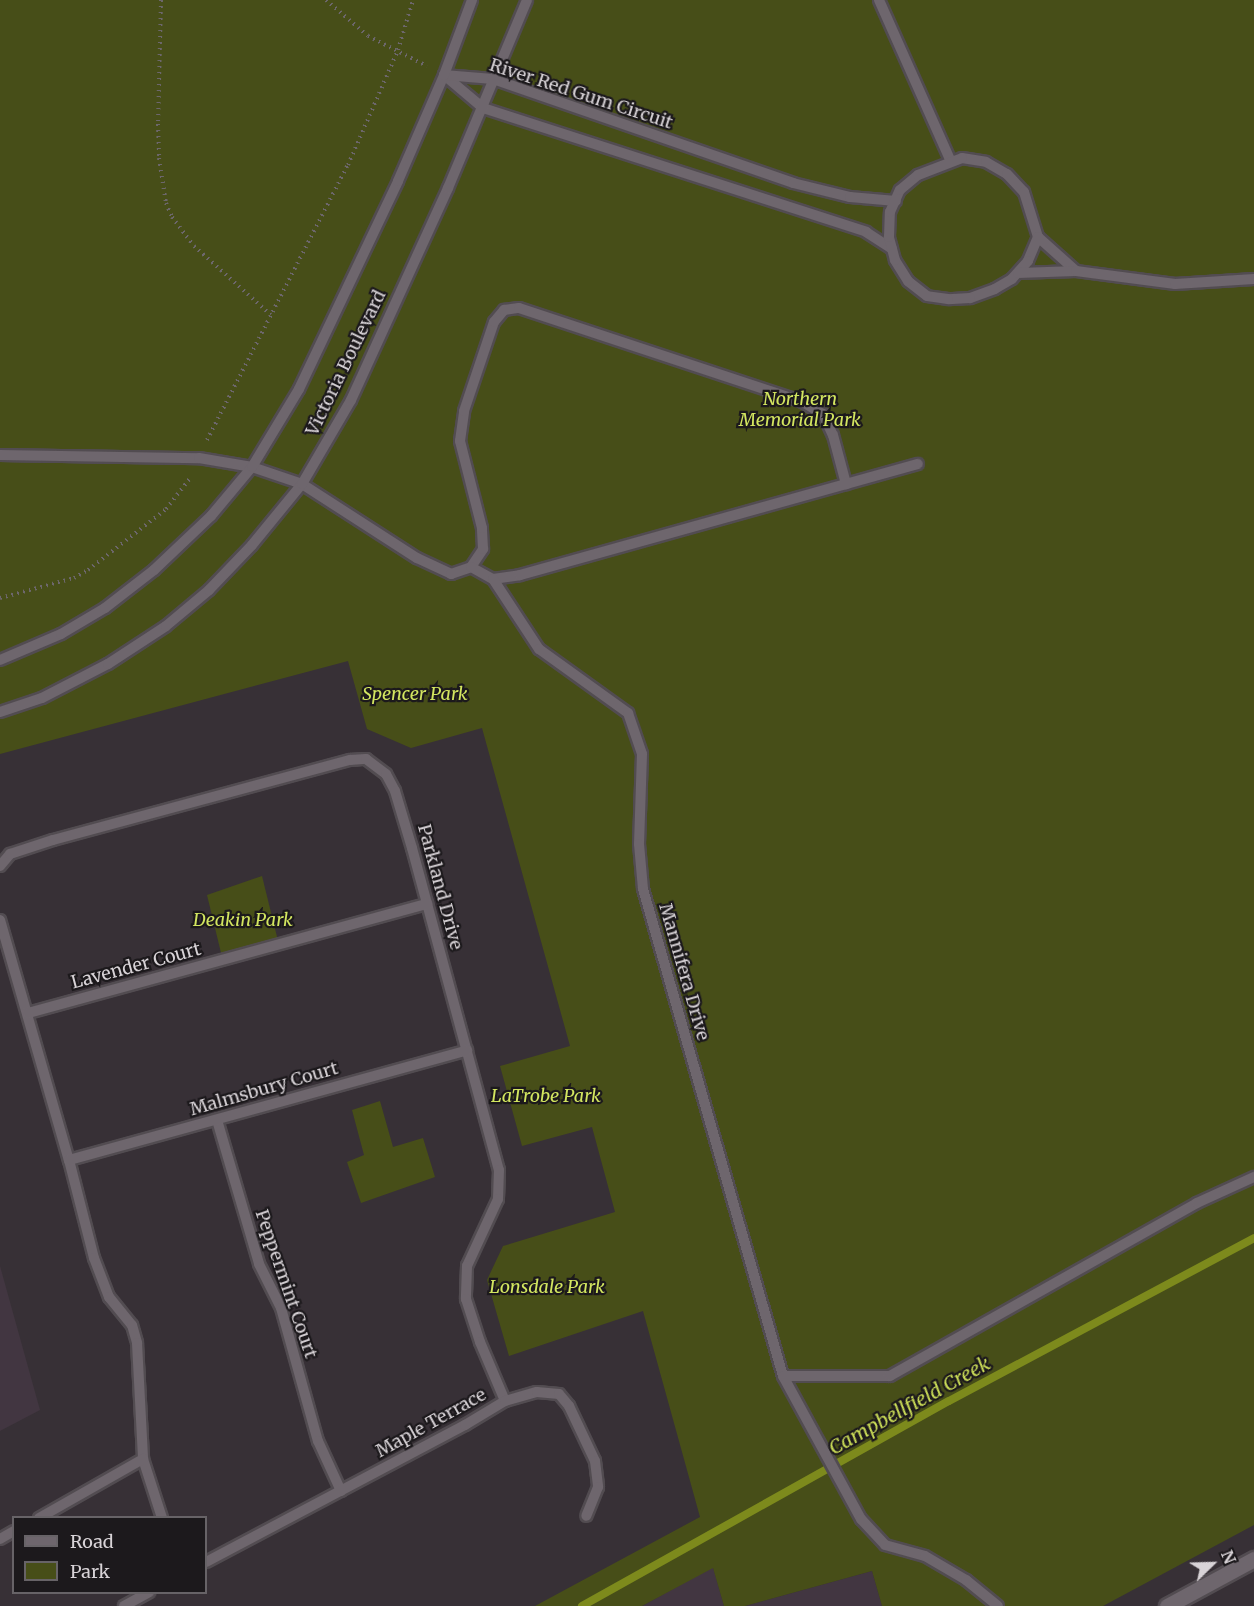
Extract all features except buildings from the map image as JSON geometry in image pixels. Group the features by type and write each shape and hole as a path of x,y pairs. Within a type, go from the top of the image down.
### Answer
{"street":[{"path":"1167,1606 1254,1559"}],"lane":[{"name":"Victoria Boulevard","path":"0,660 61,634 105,608 146,576 211,516 252,467 299,389 398,181 444,75 472,0"},
{"name":"Victoria Boulevard","path":"0,712 42,698 108,664 166,626 209,590 252,545 302,484 351,400 483,108 527,0"},
{"path":"879,0 951,162"},
{"name":"River Red Gum Circuit","path":"444,75 493,80 794,183 850,197 896,201"},
{"path":"444,75 483,108 866,232 892,249"},
{"path":"1038,237 1028,261 1018,273 995,289 970,298 948,299 927,296 908,281 895,260 889,237 890,212 900,190 918,175 962,158 986,162 1007,174 1024,192 1038,237 1076,272"},
{"path":"1018,273 1076,272 1175,284 1254,279"},
{"path":"0,455 200,458 252,467 302,484 417,558 450,574 471,567 483,549 482,528 460,441 464,411 494,322 504,310 519,308 801,401 823,414 832,435 846,484"},
{"path":"471,567 493,579 520,575 918,464"},
{"name":"Mannifera Drive","path":"493,579 539,649 628,713 642,753 639,844 644,889 783,1376 861,1519 885,1545 925,1556 966,1580 998,1606"},
{"name":"Parkland Drive","path":"0,866 10,855 53,840 350,760 366,759 386,774 395,792 427,904 499,1170 498,1199 467,1266 466,1299 480,1342 505,1401"},
{"name":"Lavender Court","path":"28,1013 427,904"},
{"path":"0,920 69,1160 94,1258 109,1297 132,1326 137,1343 143,1459 161,1516"},
{"name":"Malmsbury Court","path":"69,1160 466,1050"},
{"name":"Peppermint Court","path":"217,1120 259,1264 280,1308 318,1441 341,1491"},
{"path":"783,1376 890,1376 1197,1203 1254,1177"},
{"name":"Maple Terrace","path":"207,1561 465,1425 505,1401 537,1392 559,1394 569,1406 595,1461 598,1487 586,1516"},
{"path":"43,1516 143,1459"},
{"path":"124,1606 147,1594"}],"path":[{"path":"161,0 158,124 159,158 166,203 172,217 194,246 270,315"},
{"path":"326,0 368,36 444,75"},
{"path":"0,598 74,578 88,570 166,509 188,484 270,315 348,165 398,50 413,0"}],"shaded area":[{"path":"0,1266 40,1410 0,1431"},
{"path":"713,1567 724,1606 642,1606"},
{"path":"872,1571 882,1606 745,1606"}],"green space":[{"name":"Northern Memorial Park","path":"0,0 1254,0 1254,1525 1103,1606 882,1606 872,1571 745,1606 724,1606 713,1568 642,1606 535,1606 700,1517 643,1311 509,1356 487,1280 503,1246 615,1212 592,1127 522,1146 500,1066 570,1046 482,728 411,748 367,729 348,661 0,754"},
{"name":"Deakin Park","path":"262,876 279,945 223,961 207,895"},
{"path":"380,1101 393,1147 423,1138 435,1177 361,1203 347,1162 364,1155 352,1110"}],"waterway":[{"name":"Campbellfield Creek","path":"582,1606 949,1401 1254,1238"}],"park label":[{"name":"Spencer Park","path":"415,694"},
{"name":"LaTrobe Park","path":"546,1096"},
{"name":"Lonsdale Park","path":"547,1287"}]}
